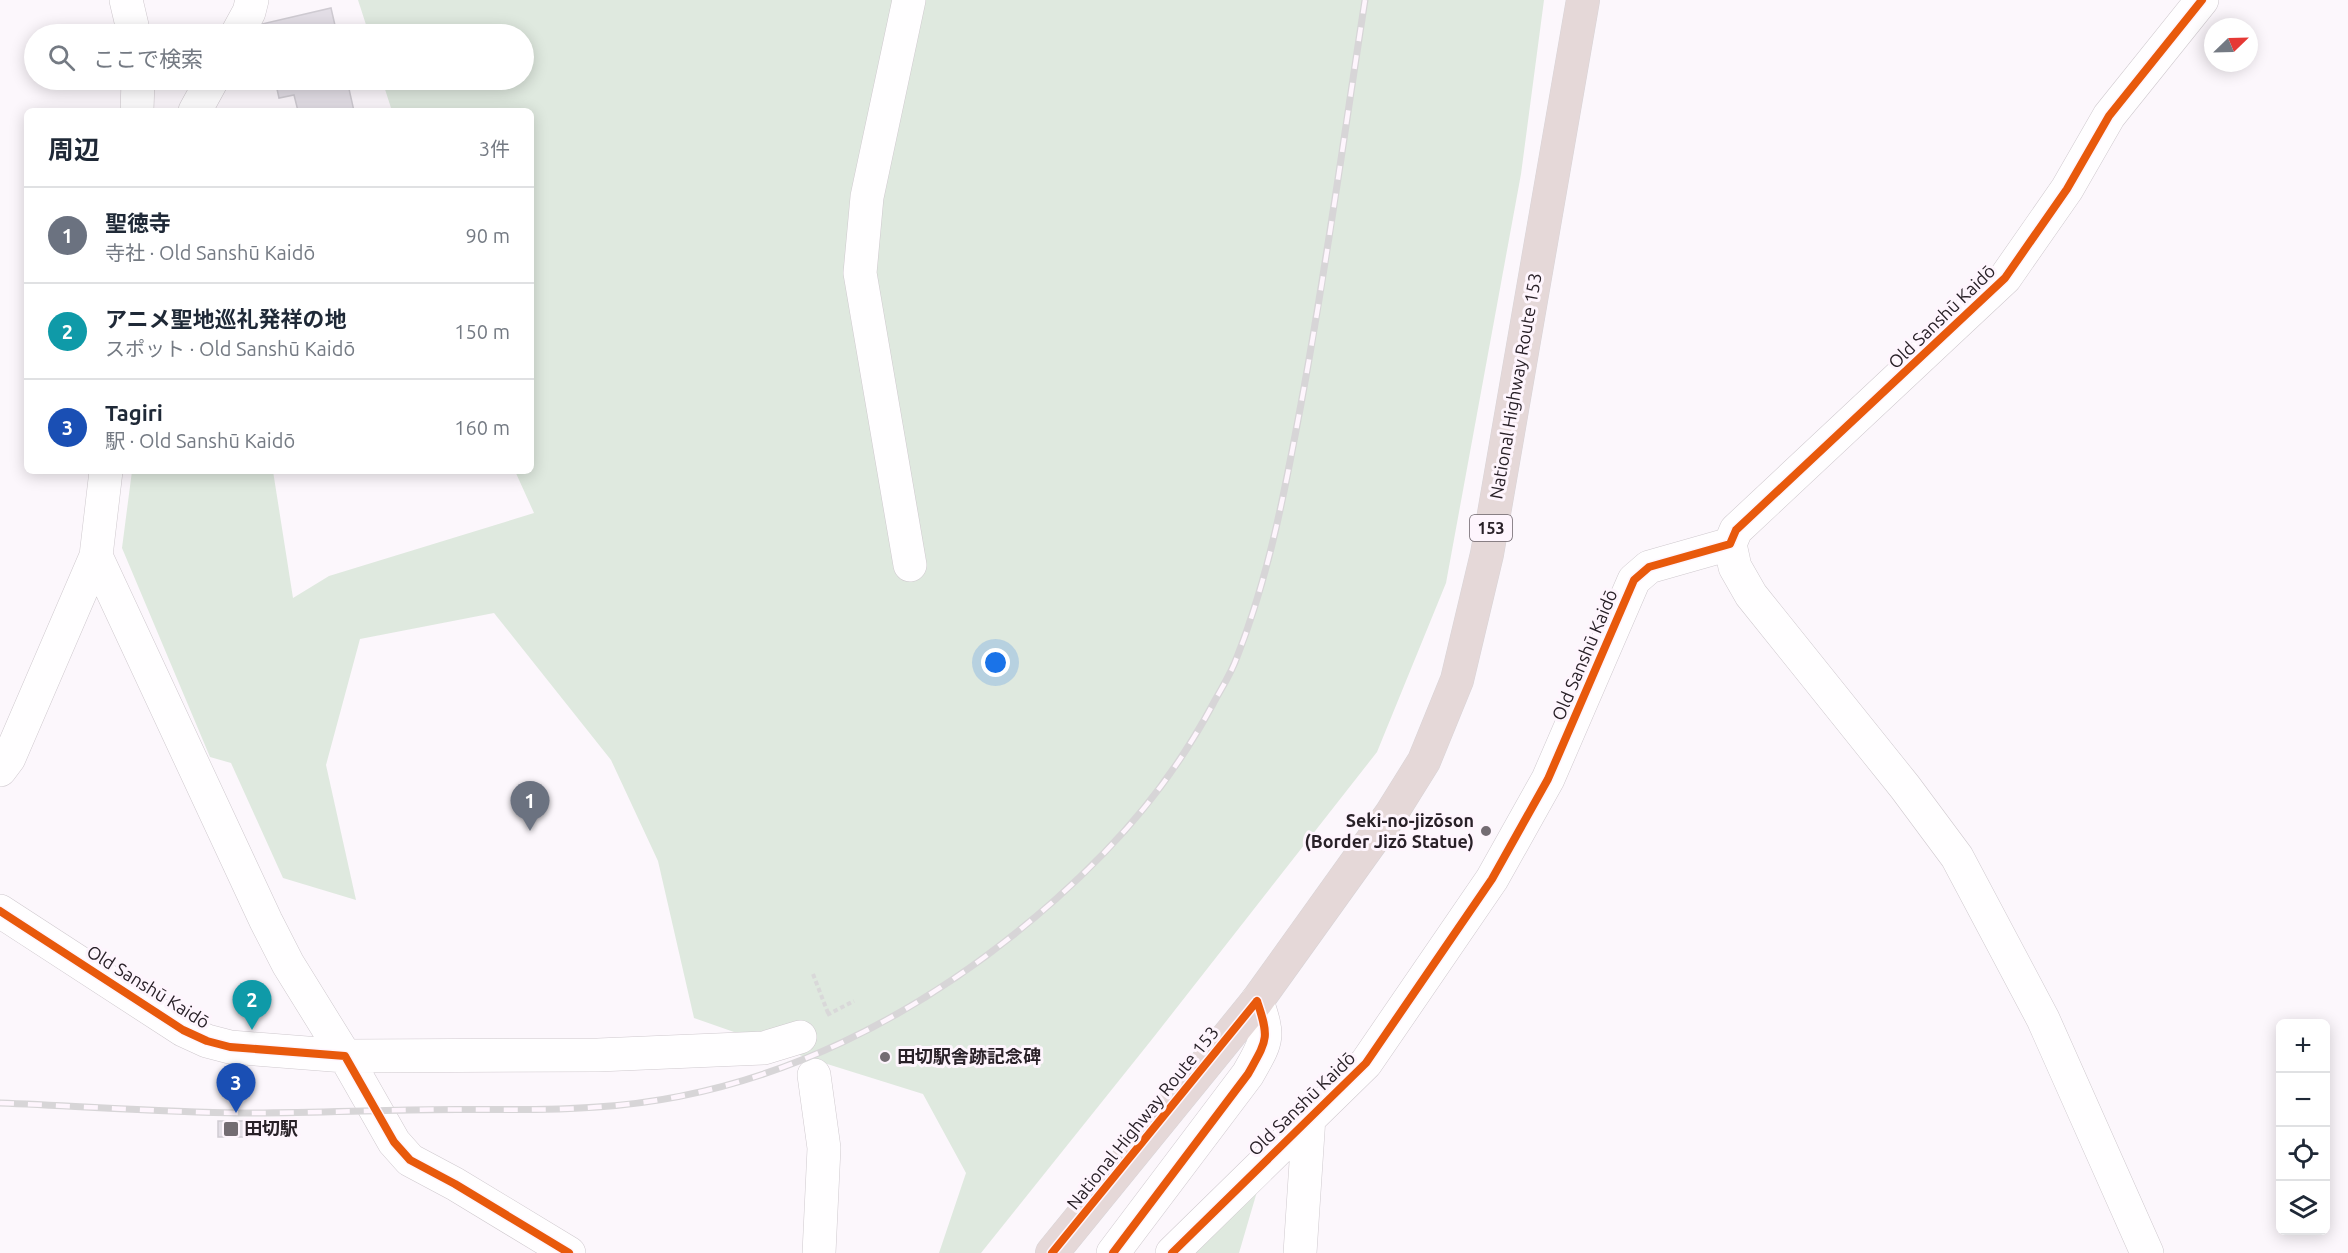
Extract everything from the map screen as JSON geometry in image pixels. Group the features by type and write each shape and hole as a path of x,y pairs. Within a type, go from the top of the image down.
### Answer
{"highway":[{"name":"National Highway Route 153","path":"1052,1253 1257,1001 1348,874 1424,760 1457,680 1487,554 1583,0"}],"street":[{"path":"126,0 132,24"},
{"path":"242,24 252,0"},
{"path":"909,0 867,197 860,273 910,565"},
{"name":"Old Sanshū Kaidō","path":"1172,1253 1366,1063 1492,879 1548,779 1634,580 1649,567 1730,544 1736,530 2005,278 2067,189 2109,116 2202,0"},
{"path":"137,108 138,90"},
{"path":"197,108 207,90"},
{"path":"0,770 9,758 96,556 106,474"},
{"path":"1730,544 1735,567 1751,595 1905,787 1957,857 2043,1019 2146,1253"},
{"path":"96,556 266,921 288,964 345,1056 394,1142 410,1160 455,1184 569,1253"},
{"name":"Old Sanshū Kaidō","path":"0,911 173,1024 207,1041 230,1047 345,1056 609,1055 764,1048 800,1036"},
{"path":"1113,1253 1248,1074 1262,1050 1266,1042 1257,1001"},
{"path":"814,1075 824,1148 819,1253"},
{"path":"1300,1253 1309,1117"}],"path":[{"path":"813,974 828,1014"}],"shaded area":[{"path":"358,0 1544,0 1521,174 1446,583 1377,752 981,1253 939,1253 966,1173 923,1094 808,1058 694,1018 658,861 611,760 494,613 360,639 326,765 356,900 283,878 231,763 210,757 122,548 132,474 273,474 293,598 329,576 534,513 516,474 534,474 534,108 391,108 385,90 534,90 534,24 366,24"},
{"path":"1261,1178 1239,1253 1189,1253"}],"building":[{"path":"331,8 335,24 262,24"},
{"path":"277,90 349,90 353,108 297,108 294,95 279,98"},
{"name":"田切駅","path":"218,1121 245,1121 245,1137 218,1137"}],"railway":[{"path":"0,1103 262,1113 550,1109 597,1107 661,1100 724,1086 785,1066 844,1042 900,1012 955,978 1007,940 1080,877 1144,809 1197,732 1237,657 1267,564 1289,468 1319,303 1365,0"}],"cycle path":[{"path":"1172,1253 1366,1063 1492,879 1548,779 1634,580 1649,567 1730,544 1736,530 2005,278 2067,189 2109,116 2202,0"},
{"path":"0,911 183,1030 207,1041 230,1047 345,1056 394,1142 410,1160 455,1184 569,1253"},
{"path":"1052,1253 1257,1001"},
{"path":"1113,1253 1248,1074 1263,1046 1265,1032 1257,1001"}],"place":[{"name":"聖徳寺","path":"530,831"},
{"name":"Seki-no-jizōson (Border Jizō Statue)","path":"1486,831"},
{"name":"アニメ聖地巡礼発祥の地","path":"252,1030"},
{"name":"田切駅舎跡記念碑","path":"885,1057"},
{"name":"Tagiri","path":"236,1113"},
{"name":"田切駅","path":"231,1129"}]}
